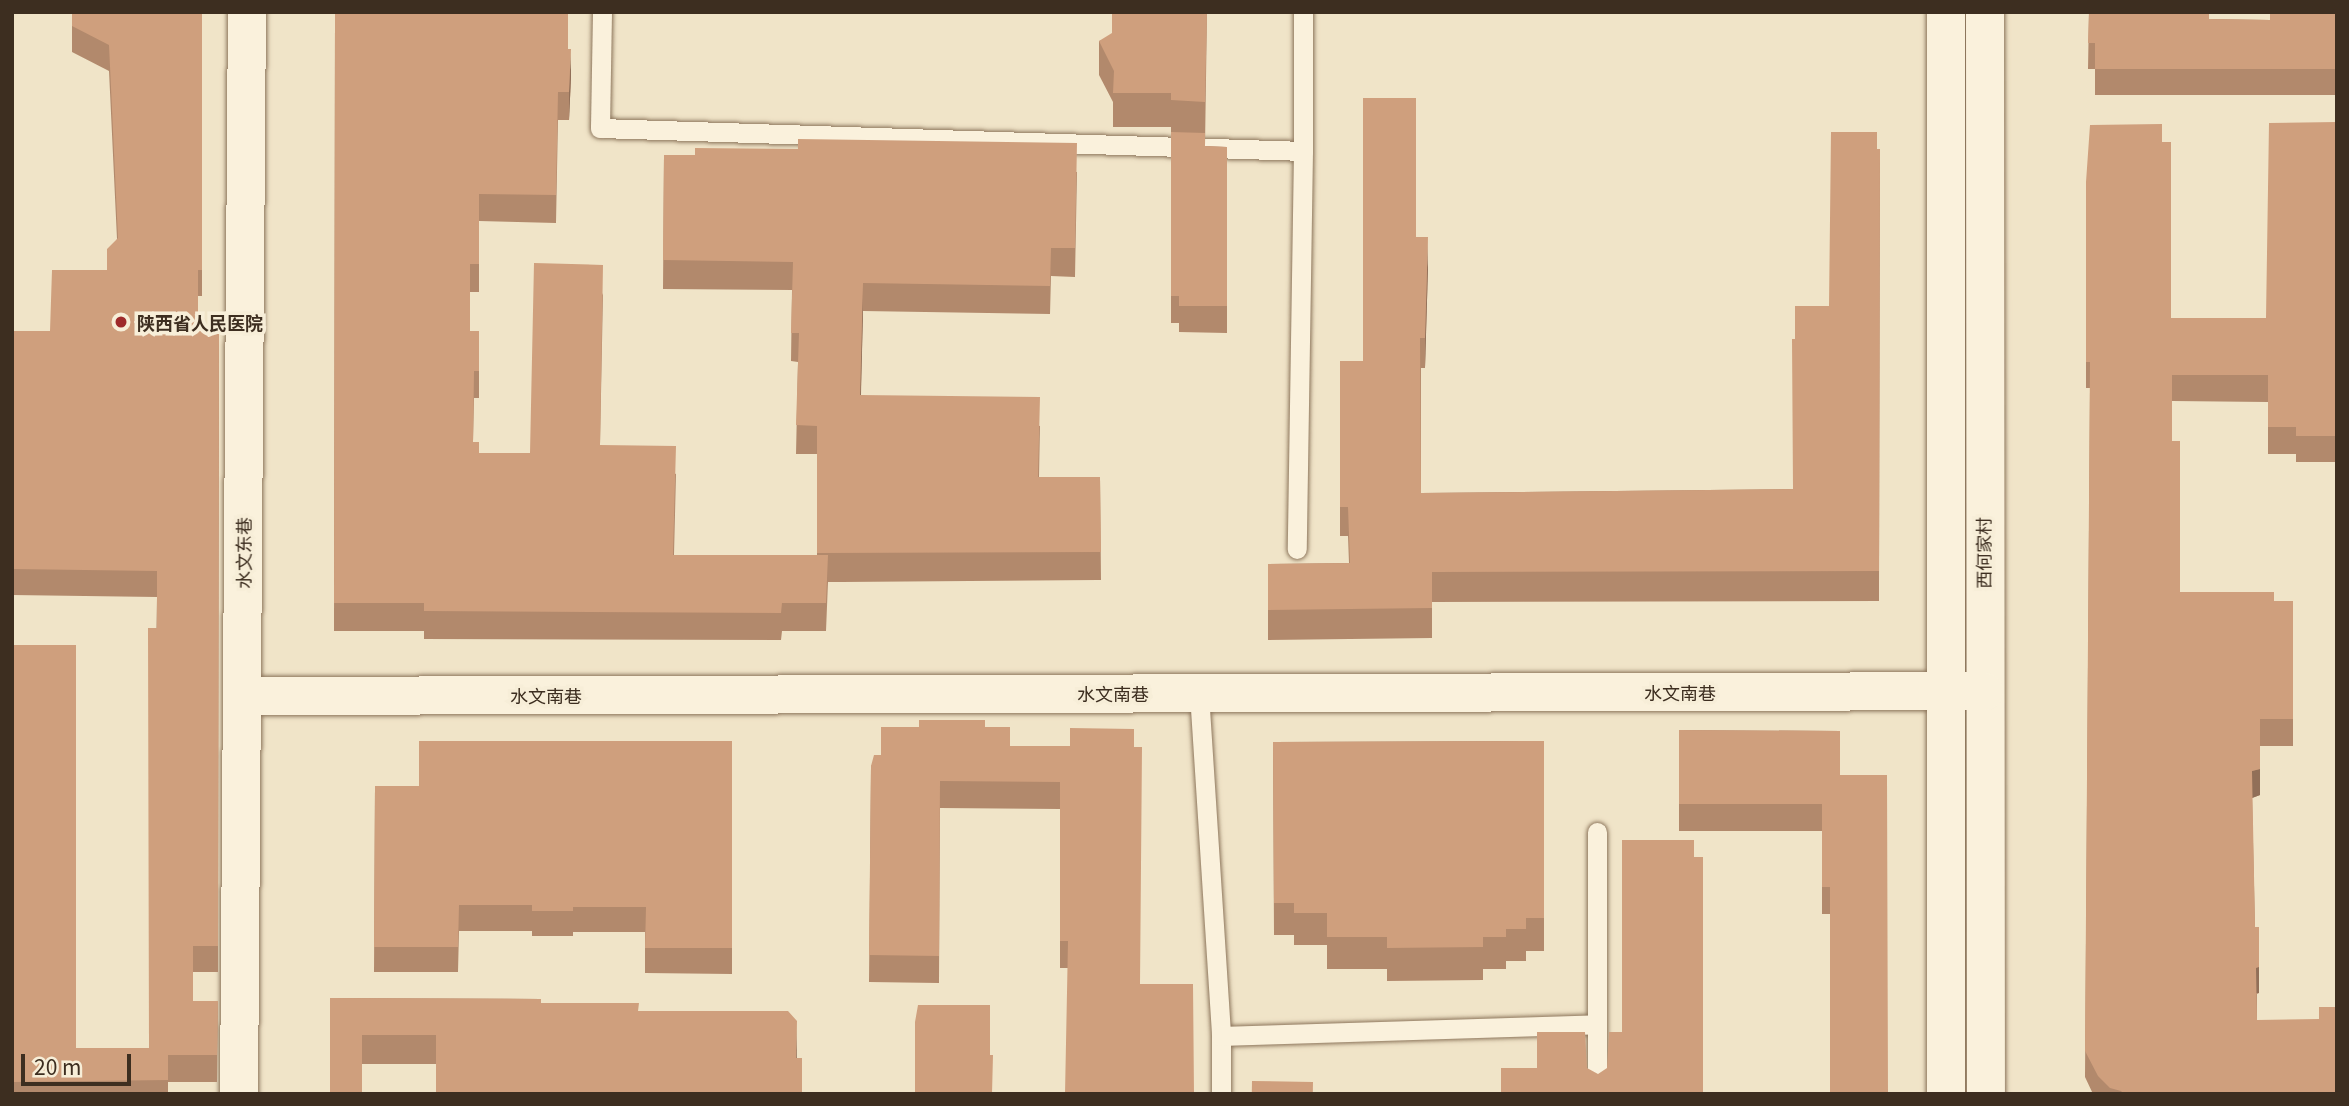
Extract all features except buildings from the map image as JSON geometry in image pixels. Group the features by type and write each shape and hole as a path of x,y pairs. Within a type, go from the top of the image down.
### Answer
{"street":[{"name":"水文东巷","path":"239,1094 247,12"},
{"path":"1946,12 1946,1094"},
{"name":"西何家村","path":"1985,12 1986,1094"},
{"name":"水文南巷","path":"242,695 1984,691"}],"lane":[{"path":"602,12 600,128 1304,151"},
{"path":"1297,549 1304,151 1303,12"},
{"path":"1199,693 1221,1035 1221,1094"},
{"path":"1597,832 1597,1094"},
{"path":"1221,1035 1597,1024"}],"place":[{"name":"陕西省人民医院","path":"121,322"}]}
